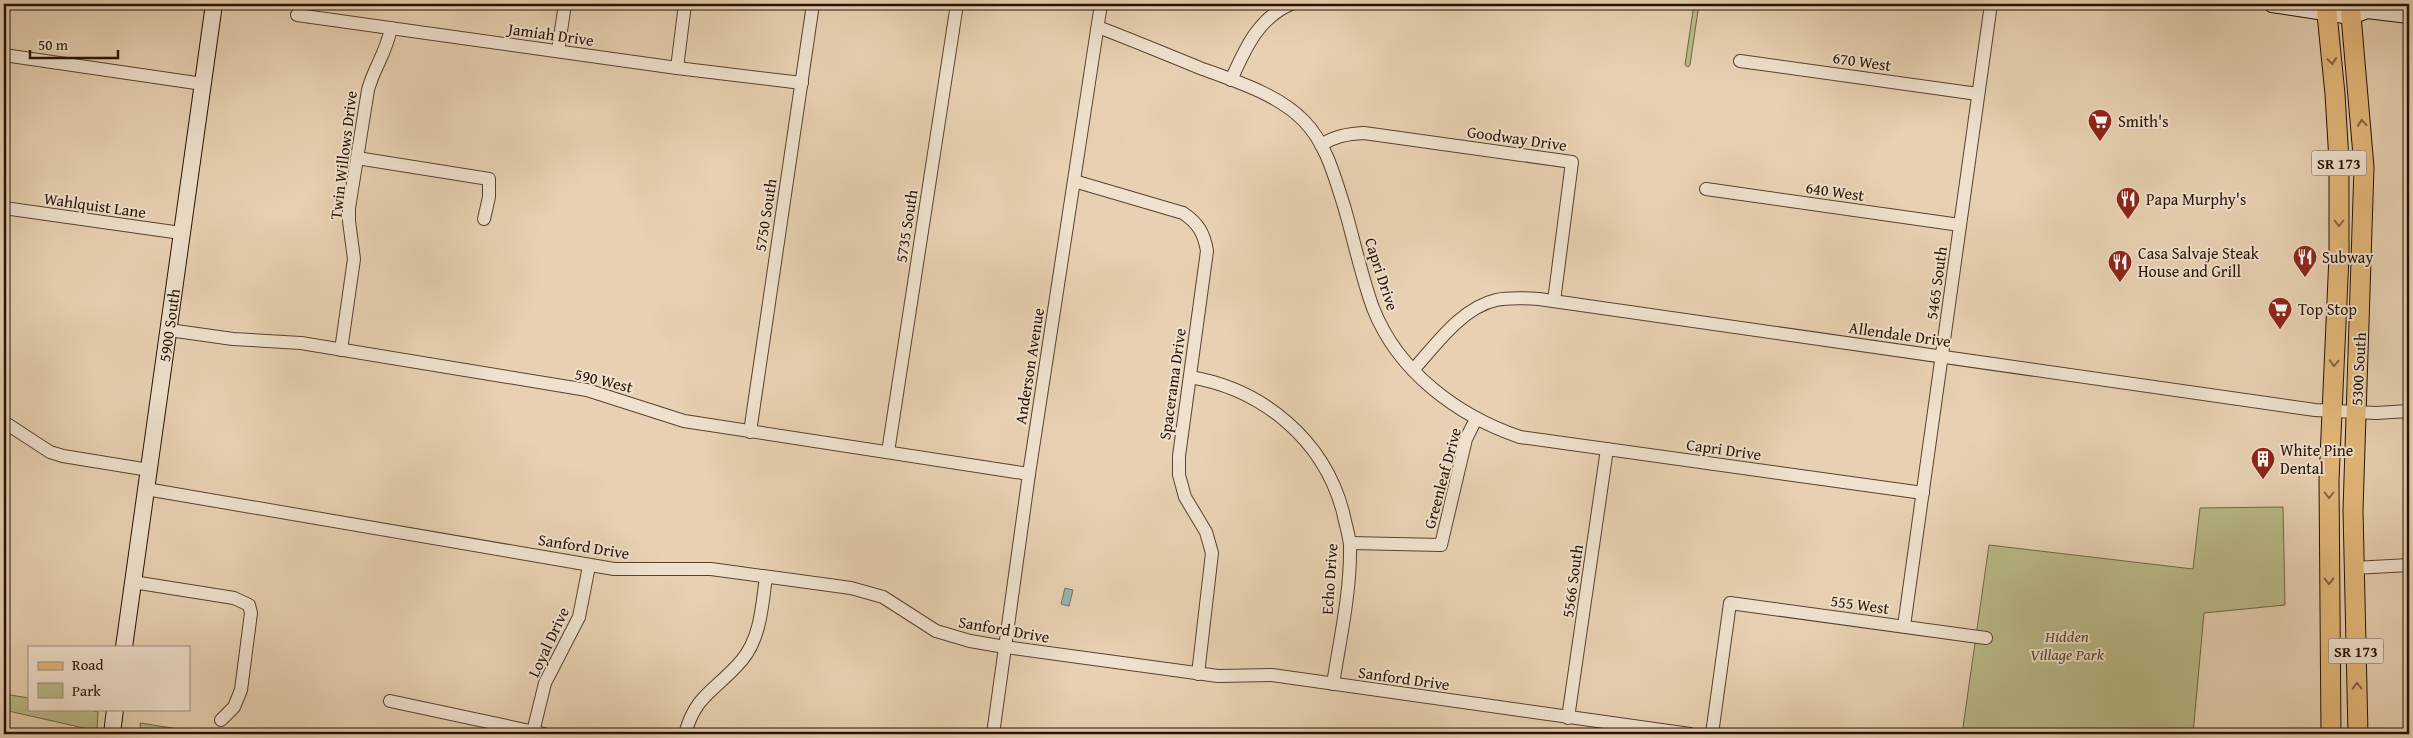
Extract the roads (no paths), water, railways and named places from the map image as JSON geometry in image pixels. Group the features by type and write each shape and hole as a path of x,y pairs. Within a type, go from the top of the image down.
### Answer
{"main road":[{"name":"5300 South","path":"2326,8 2335,94 2339,160 2339,256 2329,520 2331,734"},
{"name":"5300 South","path":"2356,8 2364,166 2355,412 2354,568 2358,734"}],"street":[{"name":"5900 South","path":"124,646 214,4"},
{"path":"558,51 565,4"},
{"path":"677,68 685,4"},
{"name":"5750 South","path":"750,432 813,4"},
{"name":"5735 South","path":"888,452 957,4"},
{"name":"Anderson Avenue","path":"993,734 1029,474 1101,4"},
{"path":"1231,80 1252,36 1263,22 1274,12 1291,4"},
{"name":"5465 South","path":"1904,626 1991,4"},
{"path":"2272,4 2356,8 2409,15"},
{"name":"Jamiah Drive","path":"297,15 677,68 802,82"},
{"name":"Capri Drive","path":"1098,27 1231,80 1284,104 1305,122 1321,145 1336,181 1374,310 1392,342 1413,370 1441,396 1476,420 1520,437 1923,493"},
{"name":"Twin Willows Drive","path":"341,350 354,267 354,248 349,221 357,158 371,78 385,53 391,28"},
{"path":"4,54 202,84"},
{"name":"670 West","path":"1740,60 1978,94"},
{"name":"Goodway Drive","path":"1321,145 1332,138 1364,133 1572,162 1554,301"},
{"path":"357,158 489,178 489,197 484,220"},
{"name":"Spacerama Drive","path":"1074,181 1183,214 1197,224 1204,236 1207,251 1181,434 1179,475 1185,497 1206,532 1212,553 1198,674"},
{"name":"640 West","path":"1706,189 1960,225"},
{"name":"Wahlquist Lane","path":"4,208 182,233"},
{"name":"Allendale Drive","path":"1413,370 1450,329 1484,304 1496,300 1518,298 1554,301 2332,411 2409,411"},
{"name":"590 West","path":"168,330 233,339 301,343 587,390 684,421 1029,474"},
{"name":"Echo Drive","path":"1190,376 1229,387 1263,403 1300,434 1318,456 1330,478 1339,498 1350,543 1348,584 1334,684"},
{"name":"Greenleaf Drive","path":"1350,543 1441,545 1466,439 1476,420"},
{"path":"4,422 50,452 62,456 149,470"},
{"name":"5566 South","path":"1568,718 1607,449"},
{"name":"Sanford Drive","path":"146,489 589,566 634,570 711,568 866,591 883,597 904,609 936,631 961,639 1005,647 1198,674 1218,676 1256,674 1690,734"},
{"path":"2354,568 2409,564"},
{"name":"Loyal Drive","path":"539,733 545,683 580,617 589,566"},
{"path":"684,734 690,715 702,697 733,670 749,648 759,621 766,577"},
{"path":"133,582 234,598 249,605 251,613 241,690 234,707 221,720"},
{"name":"555 West","path":"1712,734 1730,603 1986,638"},
{"path":"390,700 539,733"},
{"path":"112,734 115,710"}],"water":[{"path":"1065,588 1073,590 1069,606 1061,604"}],"place":[{"name":"Smith's","path":"2100,142"},
{"name":"Papa Murphy's","path":"2128,220"},
{"name":"Subway","path":"2305,278"},
{"name":"Casa Salvaje Steak House and Grill","path":"2120,283"},
{"name":"Top Stop","path":"2280,330"},
{"name":"White Pine Dental","path":"2263,480"}],"park label":[{"name":"Hidden Village Park","path":"2067,645"}]}
